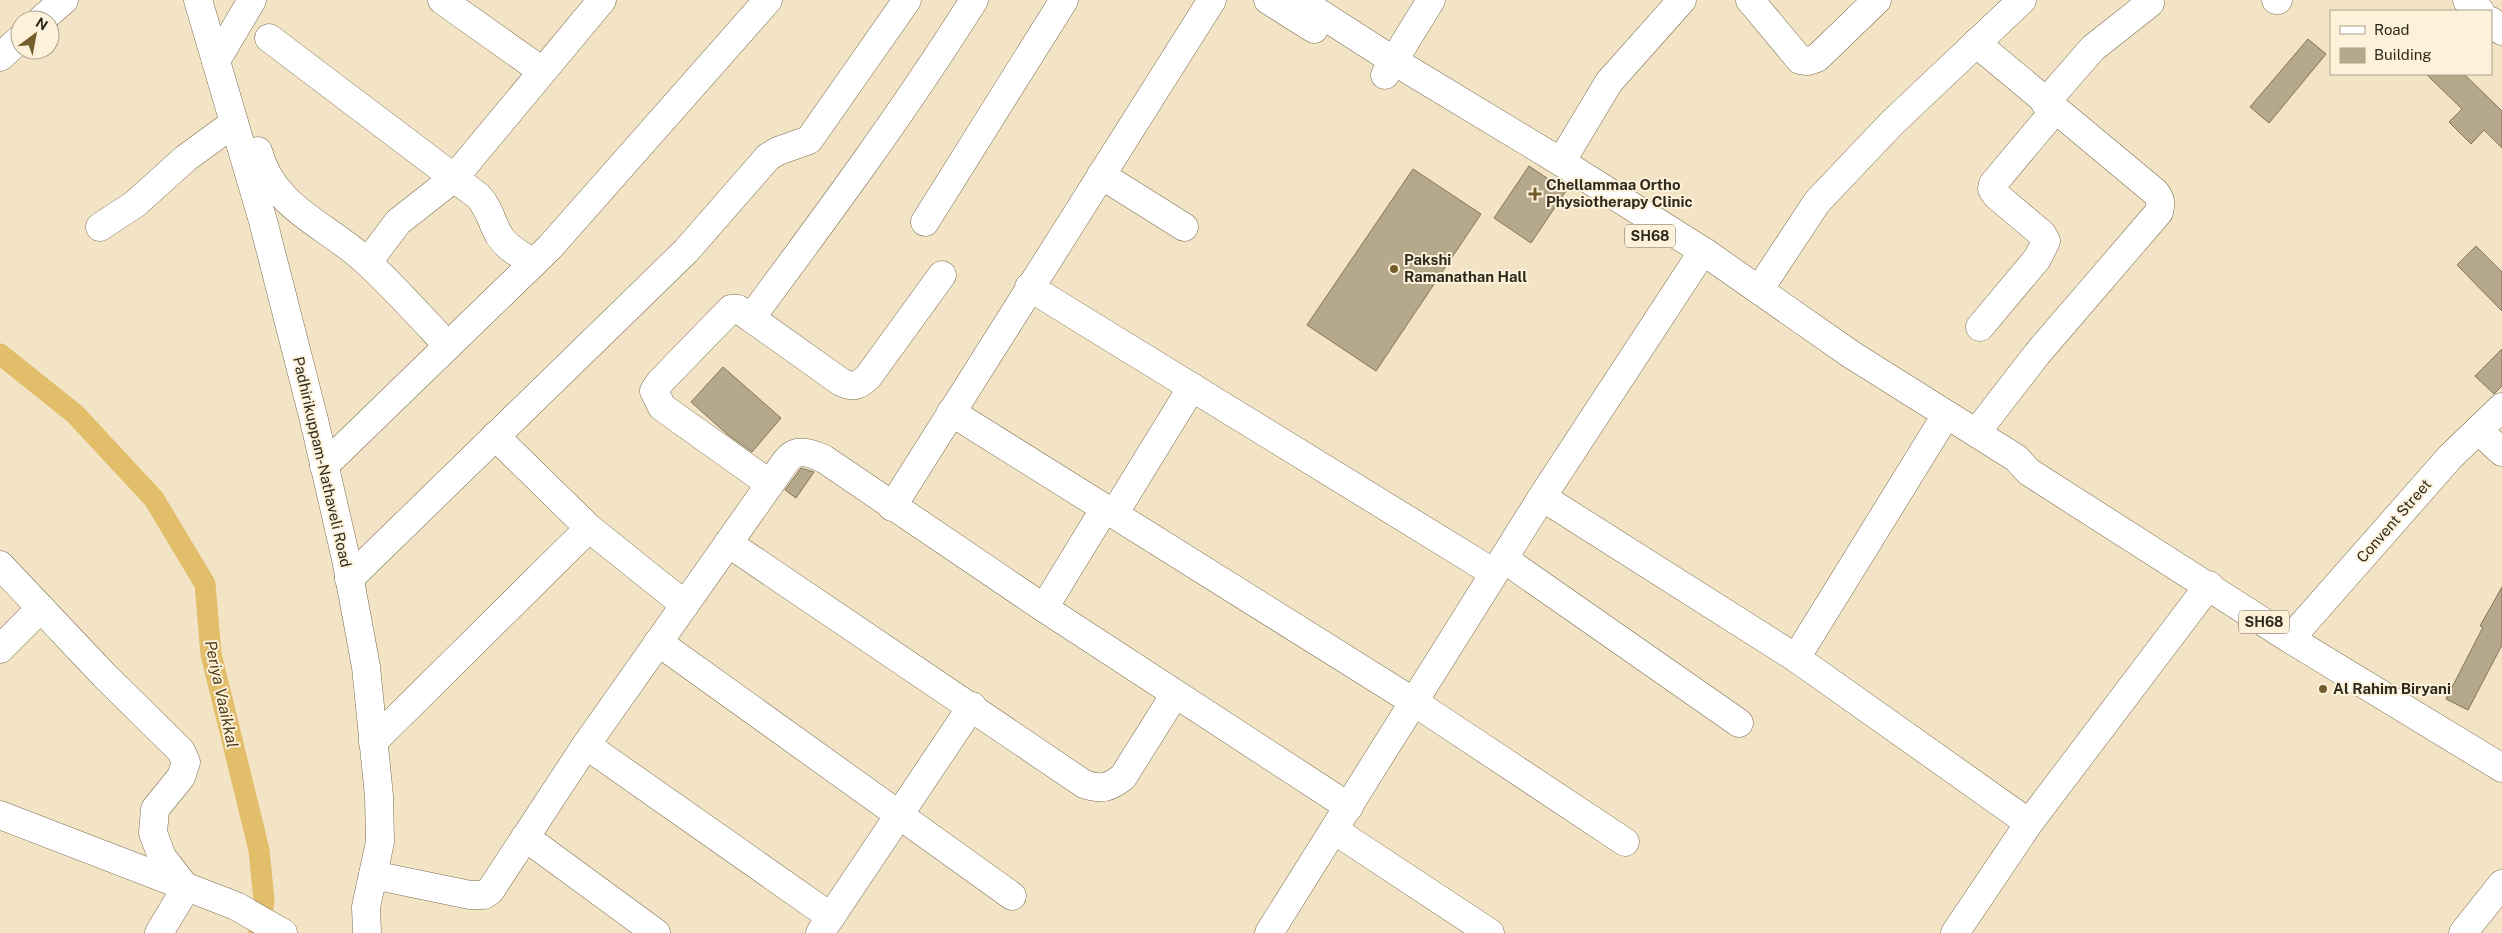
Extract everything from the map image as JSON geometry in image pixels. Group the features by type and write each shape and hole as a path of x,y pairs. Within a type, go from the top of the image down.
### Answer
{"street":[{"path":"52,10 64,0"},
{"name":"Padhirikuppam-Nathaveli Road","path":"198,0 222,51 234,123 265,231 324,466 349,578 366,667 379,796 380,842 366,907 367,933"},
{"path":"252,0 222,51 263,170 274,189 291,205 368,262 448,346"},
{"path":"442,0 542,72"},
{"path":"368,262 398,222 454,178 602,0"},
{"path":"324,466 533,263 768,0"},
{"path":"349,578 686,251 768,157 778,151 809,140 907,0"},
{"path":"751,318 864,166 974,0"},
{"path":"925,222 1064,0"},
{"path":"892,507 1029,287 1212,0"},
{"name":"SH68","path":"1268,0 1561,162 1699,258 1852,373 2008,470 2029,472"},
{"name":"SH68","path":"1299,0 1390,68 1556,175 1699,258 1759,290 1852,355 2016,458 2029,472 2209,585 2290,639 2502,768"},
{"path":"1390,68 1431,0"},
{"path":"1561,162 1609,82 1682,0"},
{"path":"1750,0 1800,60 1808,62 1817,58 1877,0"},
{"path":"1759,290 1817,202 1892,123 2022,0"},
{"path":"2468,0 2479,10"},
{"path":"1980,327 2037,259 2046,241 2042,234 1997,196 1992,189 1992,184 2093,48 2150,3"},
{"path":"2492,22 2502,31"},
{"path":"269,38 486,204 499,236 505,243 533,263"},
{"path":"1976,43 2161,198 2159,212 2037,354 1976,433"},
{"path":"0,57 10,48"},
{"path":"100,227 134,204 186,158 234,123"},
{"path":"1101,175 1184,227"},
{"path":"1269,933 1542,496 1699,258"},
{"path":"770,484 662,408 654,391 660,382 731,309 738,309 841,382 850,386 858,386 868,377 942,276"},
{"path":"1029,287 1192,387 1499,566 1739,723"},
{"path":"1044,608 1192,387"},
{"name":"Convent Street","path":"2290,639 2450,457 2502,407"},
{"path":"951,412 1414,702 1626,842"},
{"path":"1796,658 1938,428"},
{"path":"2478,430 2502,452"},
{"path":"495,436 589,528 685,605"},
{"path":"373,876 470,895 484,895 490,891 586,745 788,458 795,452 803,450 824,459 892,507 1044,608 1349,807"},
{"path":"1542,496 1796,658 2029,823"},
{"path":"373,742 589,528"},
{"path":"728,543 972,706 1084,784 1098,789 1111,786 1124,776 1175,694"},
{"path":"0,565 104,675 181,751 186,762 181,776 155,809 153,833 162,857 186,888"},
{"path":"1955,933 2029,823 2209,585"},
{"path":"0,649 41,608"},
{"path":"658,642 1012,896"},
{"path":"586,745 825,925 972,706"},
{"path":"0,815 236,906 280,931"},
{"path":"1334,830 1490,933"},
{"path":"525,837 656,933"},
{"path":"2463,933 2502,884"},
{"path":"159,933 186,888"}],"building":[{"path":"2308,39 2326,54 2269,123 2250,107"},
{"path":"2427,75 2465,75 2502,111 2502,148 2484,130 2471,144 2449,122 2462,109"},
{"path":"1529,166 1566,191 1531,243 1494,218"},
{"name":"Pakshi Ramanathan Hall","path":"1413,169 1481,214 1376,371 1307,325"},
{"path":"2476,246 2502,272 2502,311 2457,265"},
{"path":"2502,349 2502,386 2494,394 2475,376"},
{"path":"723,367 781,418 752,452 728,435 691,402"},
{"path":"801,468 814,472 796,498 785,490"},
{"path":"2502,587 2502,645 2468,710 2446,699 2483,627 2480,626"}],"waterway":[{"name":"Periya Vaaikkal","path":"0,354 75,414 154,499 205,584 211,654 259,850 264,900 259,933"}],"place":[{"name":"Chellammaa Ortho Physiotherapy Clinic","path":"1535,194"},
{"name":"Pakshi Ramanathan Hall","path":"1394,269"},
{"name":"Al Rahim Biryani","path":"2323,689"}]}
